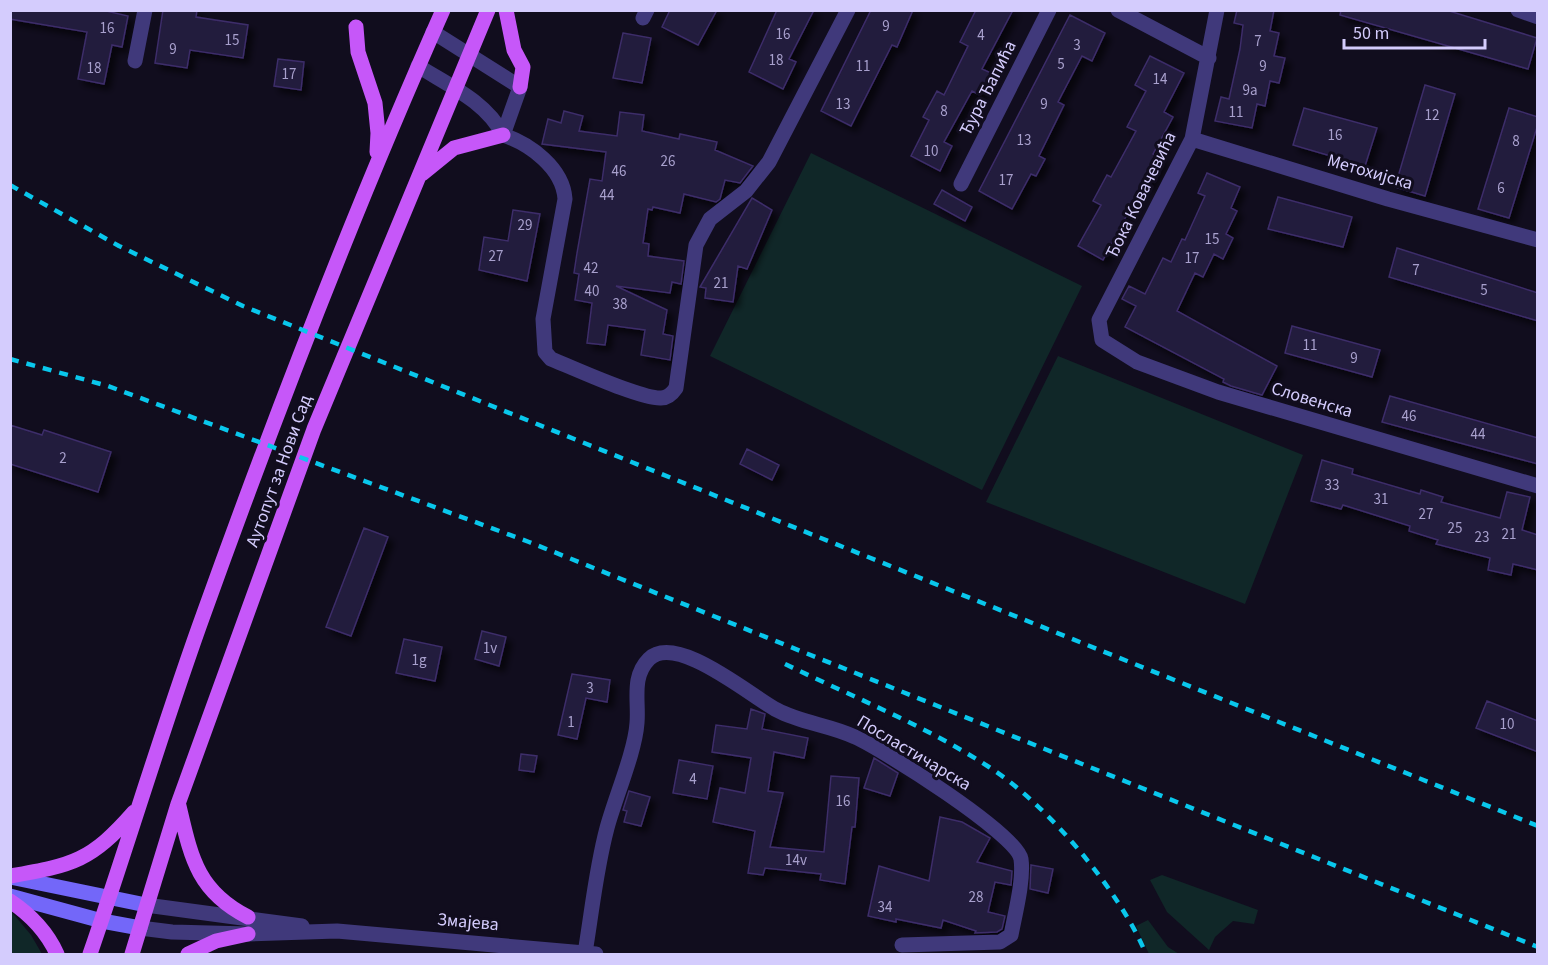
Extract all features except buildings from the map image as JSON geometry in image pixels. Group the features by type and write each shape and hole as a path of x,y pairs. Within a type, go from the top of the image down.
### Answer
{"main road":[{"name":"Аутопут за Нови Сад","path":"90,954 203,615 273,424 376,164 443,10"},
{"name":"Аутопут за Нови Сад","path":"132,954 178,804 314,429 488,10"},
{"path":"506,10 514,50 523,67 520,87"},
{"path":"356,27 358,52 372,89 377,119 376,164"},
{"path":"416,180 427,167 454,148 503,135"},
{"path":"178,804 192,857 201,879 226,904 248,917"},
{"path":"10,876 59,867 85,857 109,840 138,807"},
{"path":"10,901 41,928 57,954"},
{"path":"188,954 216,941 248,934"}],"street":[{"path":"135,61 145,10"},
{"path":"418,66 486,110 497,122 503,135 527,146 549,165 564,188 565,199 543,319 545,352 551,359 645,395 663,399 671,395 676,388 696,245 706,224 751,187 769,162 848,10"},
{"name":"Ђура Ђапића","path":"961,184 1049,10"},
{"path":"1118,10 1209,58"},
{"name":"Ђока Ковачевића","path":"1099,321 1192,139 1217,10"},
{"path":"1518,10 1538,16"},
{"path":"433,32 520,87 503,135"},
{"name":"Метохијска","path":"1192,139 1388,199 1538,240"},
{"name":"Словенска","path":"1099,321 1102,340 1137,362 1300,417 1538,486"},
{"name":"Посластичарска","path":"590,954 606,830 638,725 637,684 642,668 651,657 669,652 710,668 780,712 826,725 881,751 992,825 1016,846 1021,858 1011,936 1000,942 902,945"},
{"path":"10,876 146,905"},
{"path":"10,896 102,921 140,928"},
{"name":"Змајева","path":"146,905 248,917 337,931 590,954"},
{"name":"Змајева","path":"140,928 172,932 248,934 337,931"}],"green space":[{"path":"811,153 1082,286 982,490 710,356"},
{"path":"1058,356 1303,455 1245,604 986,502"},
{"path":"1162,875 1258,910 1254,924 1233,921 1215,937 1209,950 1167,912 1150,880"},
{"path":"10,910 31,935 42,954 11,954"},
{"path":"1148,920 1168,947 1179,954 1149,954 1136,926"}],"railway":[{"path":"10,185 119,246 243,306 1538,826"},
{"path":"10,359 108,386 529,542 1538,947"},
{"path":"785,664 940,738 1011,783 1034,803 1080,851 1119,903 1146,954"}]}
